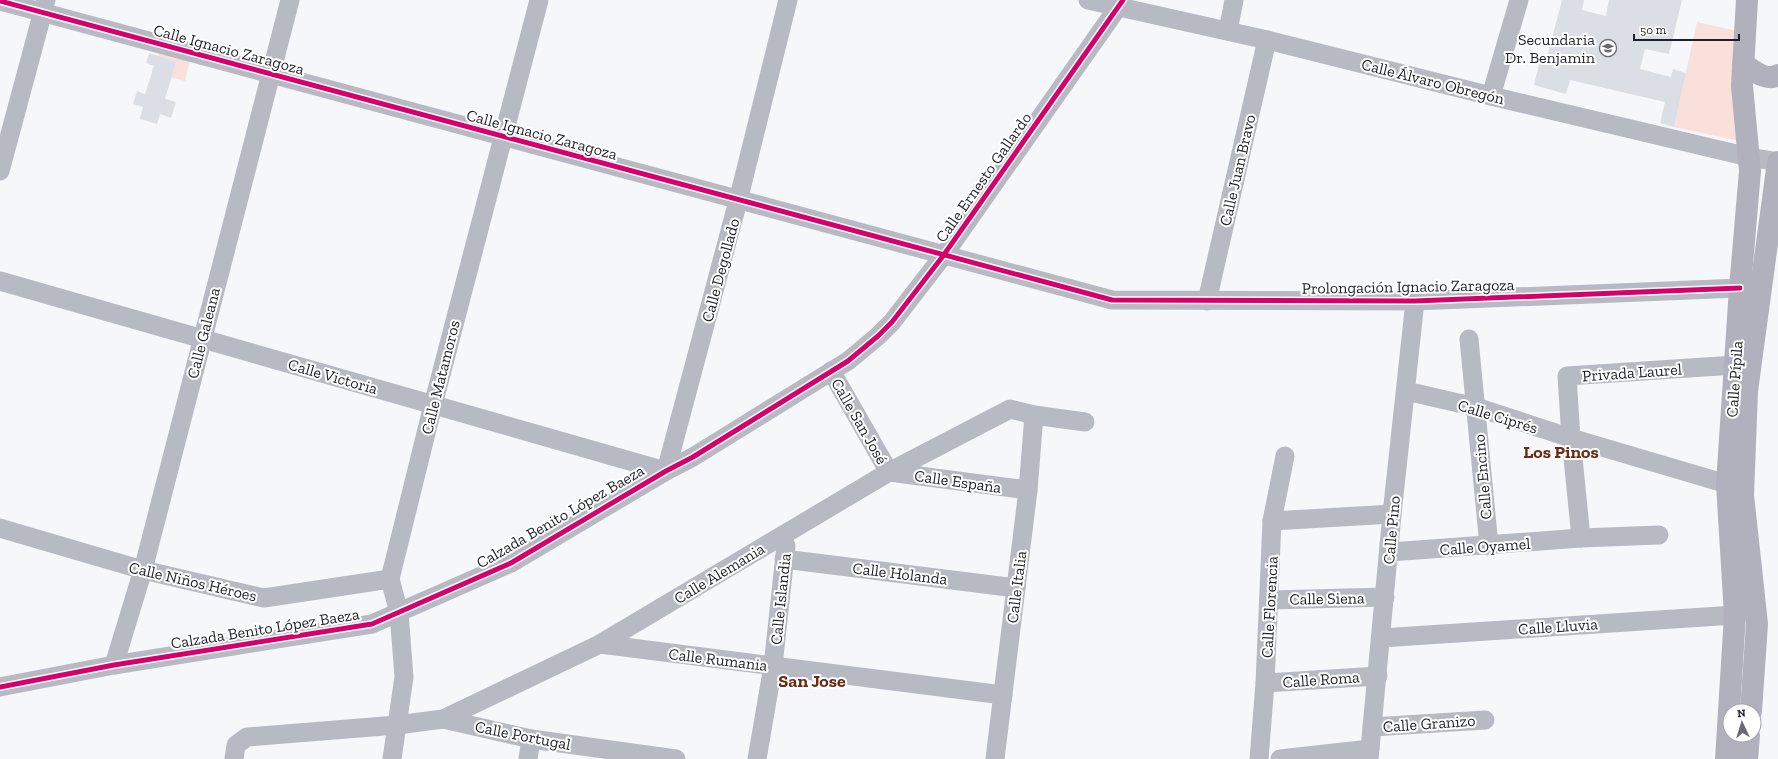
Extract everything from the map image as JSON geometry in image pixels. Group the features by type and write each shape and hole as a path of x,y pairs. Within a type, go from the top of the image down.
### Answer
{"main road":[{"name":"Calle Pípila","path":"1726,759 1735,615 1727,484 1740,288 1750,171 1742,86 1747,0"},
{"path":"1743,64 1759,75 1774,77 1778,75"},
{"name":"Calle Pípila","path":"1752,703 1757,624 1742,494 1747,391 1778,162"},
{"path":"1747,759 1748,743"}],"street":[{"name":"Calle Galeana","path":"114,666 143,570 290,0"},
{"name":"Calle Matamoros","path":"392,759 404,677 399,613 390,579 502,136 539,0"},
{"name":"Calle Degollado","path":"666,471 738,200 788,0"},
{"name":"Calle Álvaro Obregón","path":"1088,0 1121,4 1491,96 1749,157 1778,162"},
{"path":"1228,31 1234,0"},
{"path":"1491,96 1519,0"},
{"name":"Calle Ignacio Zaragoza","path":"0,2 45,6 270,73 1077,291"},
{"name":"Calle Ernesto Gallardo","path":"831,371 848,361 892,322 943,256 1121,4"},
{"path":"0,171 45,6"},
{"name":"Calle Juan Bravo","path":"1207,301 1267,40"},
{"name":"Calle Victoria","path":"0,281 666,471"},
{"name":"Prolongación Ignacio Zaragoza","path":"1077,291 1112,300 1415,301 1740,288"},
{"name":"Calle Pino","path":"1370,754 1390,552 1392,514 1415,301"},
{"name":"Calle Encino","path":"1469,339 1489,546"},
{"name":"Privada Laurel","path":"1571,438 1567,376 1735,365"},
{"name":"Calzada Benito López Baeza","path":"0,687 114,666 372,624 511,563 693,456 831,371"},
{"name":"Calle San José","path":"831,371 889,472"},
{"name":"Calle Ciprés","path":"1406,391 1476,407 1571,438 1727,484"},
{"name":"Calle Alemania","path":"234,759 236,745 247,737 397,725 443,719 600,644 889,472 1010,409 1034,415 1085,422"},
{"name":"Calle Italia","path":"995,759 1028,490 1034,415"},
{"path":"1571,438 1581,538"},
{"name":"Calle Florencia","path":"1259,759 1270,600 1272,521 1285,456"},
{"name":"Calle España","path":"889,472 1028,490"},
{"path":"1272,521 1392,514"},
{"name":"Calle Niños Héroes","path":"0,528 143,570 264,598 390,579"},
{"name":"Calle Islandia","path":"757,759 773,666 787,533"},
{"name":"Calle Oyamel","path":"1390,552 1489,546 1581,538 1659,535"},
{"name":"Calle Holanda","path":"784,559 1016,588"},
{"name":"Calle Siena","path":"1270,600 1385,597"},
{"name":"Calle Lluvia","path":"1381,638 1735,615"},
{"name":"Calle Rumania","path":"600,644 1003,695"},
{"name":"Calle Roma","path":"1265,683 1378,676"},
{"name":"Calle Portugal","path":"443,719 531,739 676,759"},
{"name":"Calle Granizo","path":"1372,727 1485,720"},
{"path":"528,759 531,739"},
{"path":"1280,759 1370,754"}],"shaded area":[{"path":"1697,22 1742,32 1743,142 1674,127"},
{"path":"162,46 191,56 185,81 152,72"}],"building":[{"name":"Secundaria Dr. Benjamin","path":"1562,0 1584,0 1582,10 1606,16 1609,0 1682,0 1669,54 1645,49 1640,69 1671,77 1673,69 1686,73 1674,127 1660,123 1665,102 1570,80 1566,94 1534,85 1539,64 1545,65"},
{"path":"149,53 176,62 165,99 176,102 171,118 160,114 157,124 140,119 143,107 133,104 137,91 145,94 154,66 146,63"}],"cycle path":[{"path":"0,687 114,665 372,624 511,563 666,471 693,457 848,361 892,322 943,256 1123,0"},
{"path":"0,1 1112,300 1415,301 1740,288"}],"place":[{"name":"Secundaria Dr. Benjamin","path":"1608,48"}],"district":[{"name":"Los Pinos","path":"1561,452"},
{"name":"San Jose","path":"812,681"}]}
